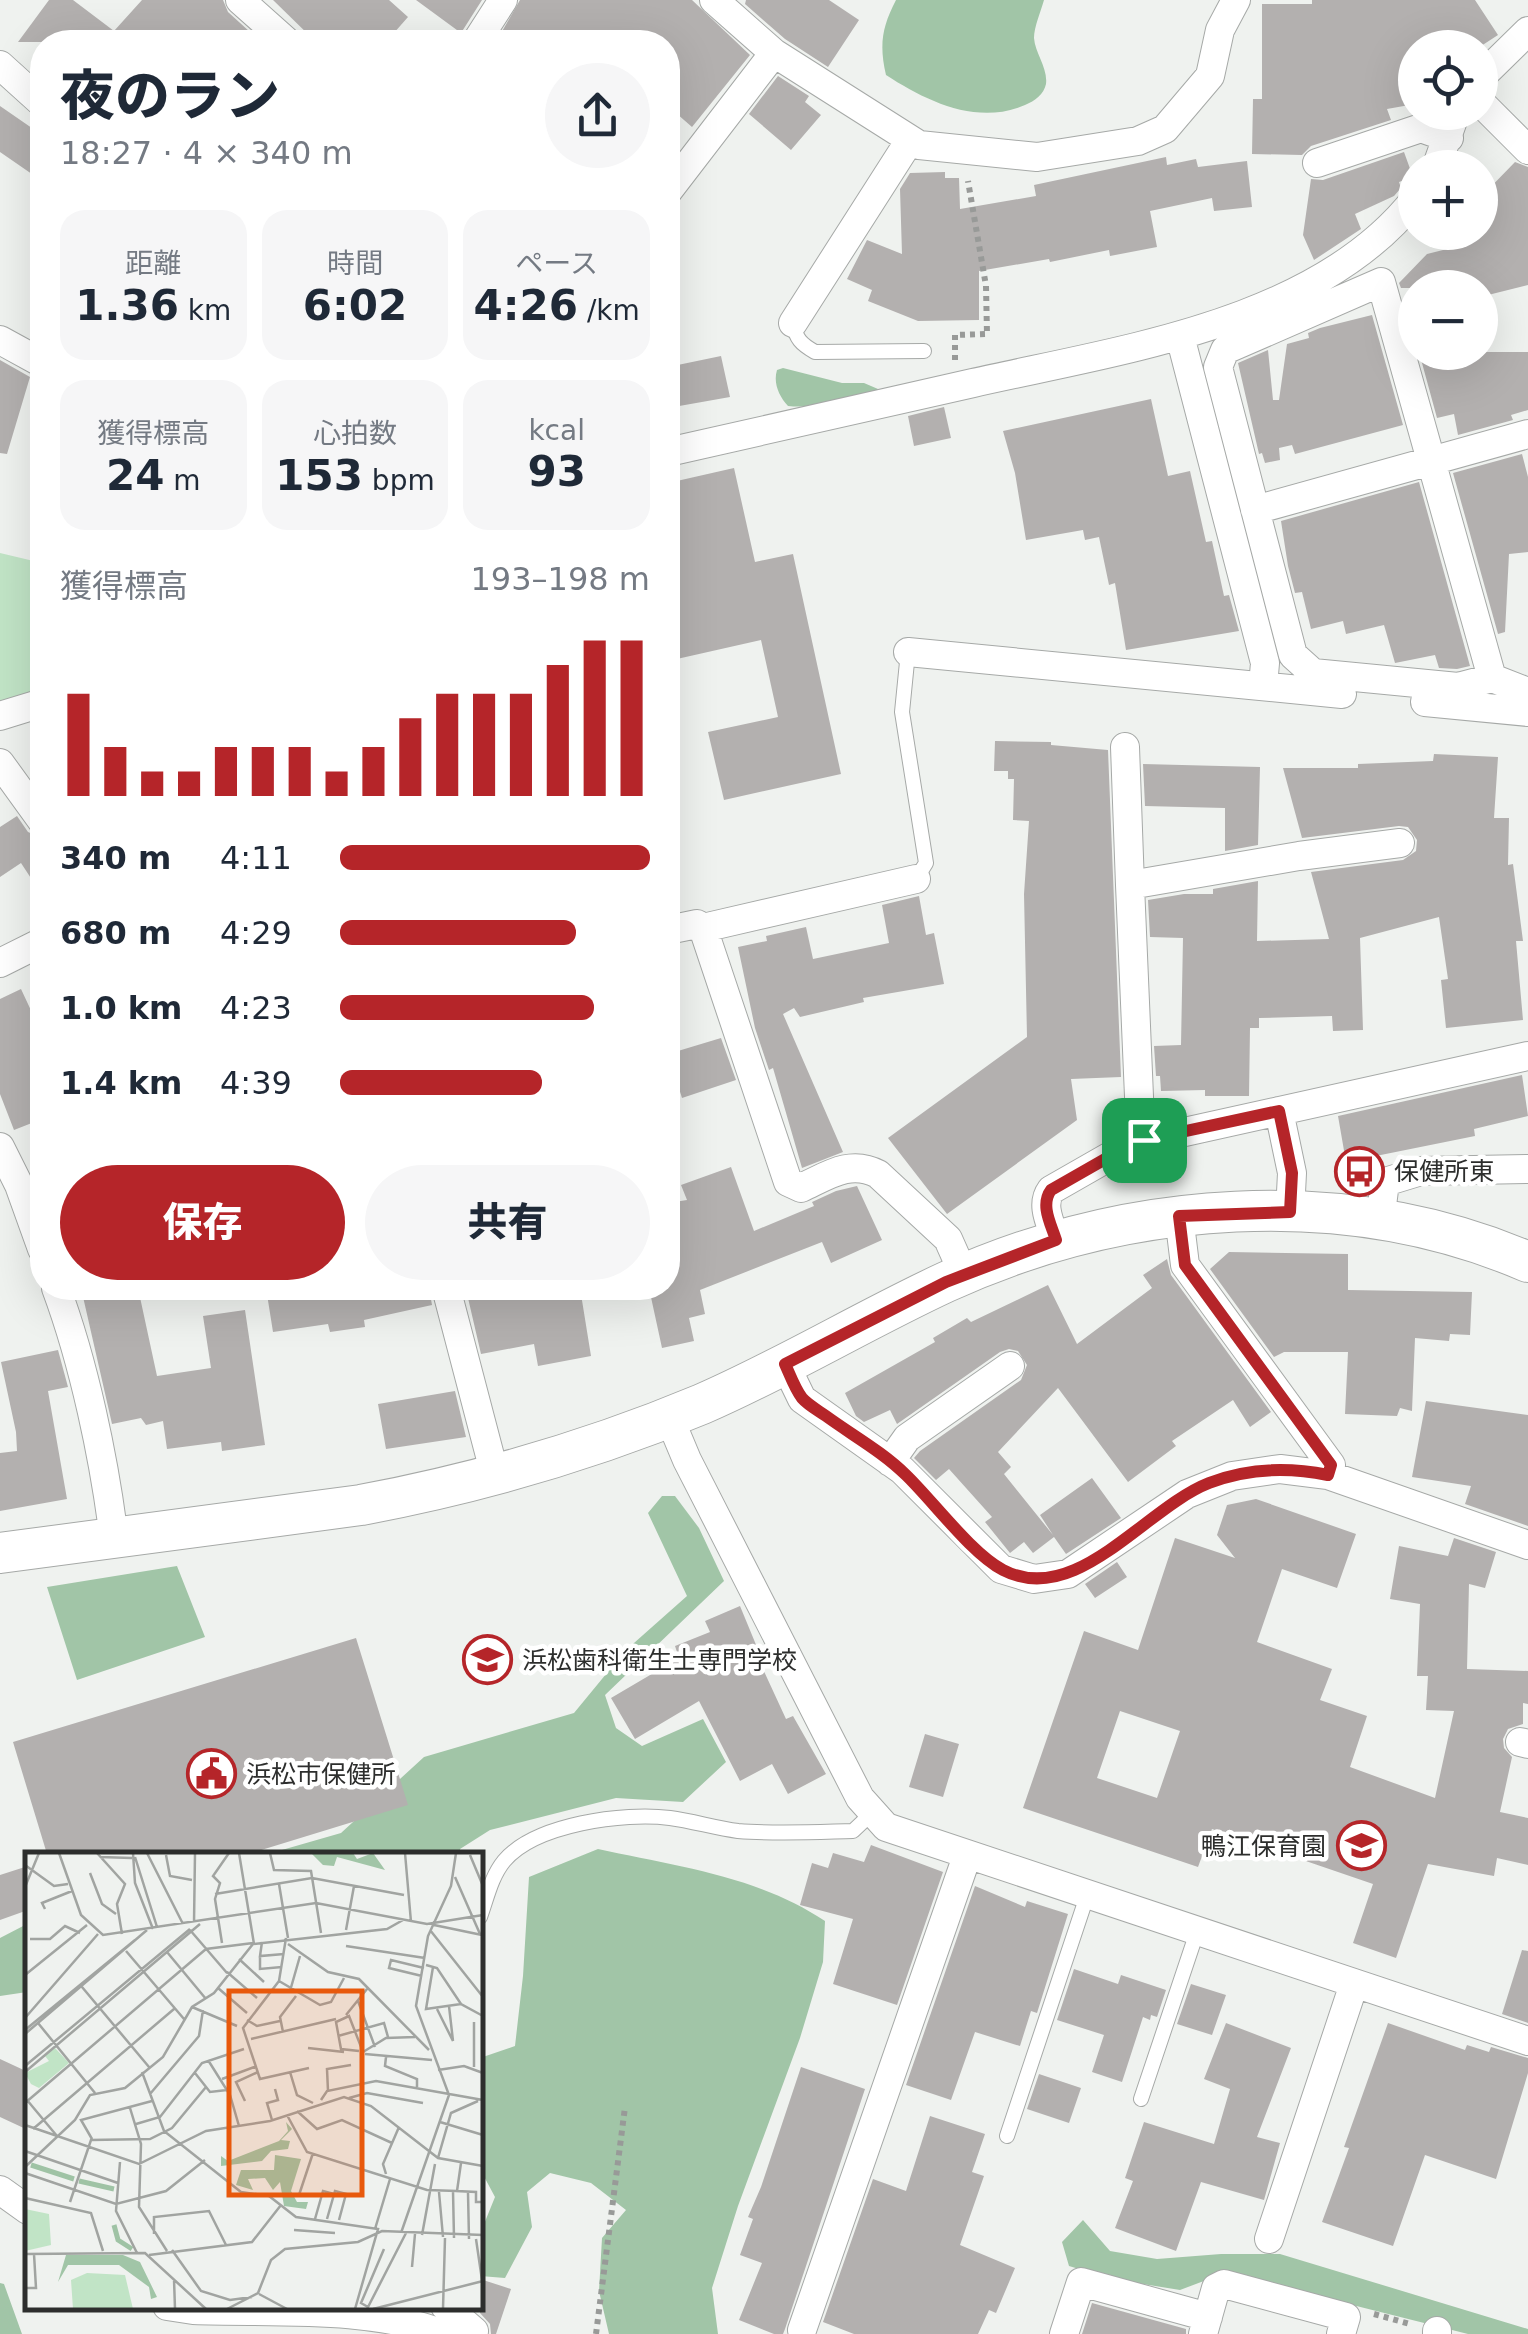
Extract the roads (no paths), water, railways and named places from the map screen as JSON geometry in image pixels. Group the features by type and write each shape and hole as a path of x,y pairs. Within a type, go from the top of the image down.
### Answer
{"street":[{"path":"240,0 274,30"},
{"path":"484,30 503,0"},
{"path":"714,0 774,53 919,145 1052,156 1152,137 1176,119 1210,76 1220,30 1236,0"},
{"path":"1498,70 1528,30"},
{"path":"680,175 774,53"},
{"path":"0,65 30,93"},
{"path":"1498,112 1528,150"},
{"path":"1317,162 1416,130"},
{"path":"793,323 910,140"},
{"path":"680,449 1205,330 1316,280 1377,242 1398,219"},
{"path":"1492,678 1380,282 1226,350 1218,366 1293,655 1313,673 1458,687 1492,678 1528,692"},
{"path":"1180,336 1265,663 1263,686"},
{"path":"0,340 30,356"},
{"path":"1255,510 1528,434"},
{"path":"908,652 1528,712"},
{"path":"0,716 30,707"},
{"path":"1125,747 1140,1120 1144,1140"},
{"path":"0,763 30,805"},
{"path":"1130,885 1300,856 1400,844"},
{"path":"703,928 916,880"},
{"path":"680,928 697,924 703,928 788,1182 800,1188 855,1166 878,1174 948,1239 964,1275"},
{"path":"0,963 30,948"},
{"path":"1056,1240 1046,1209 1051,1190 1144,1140 1528,1056"},
{"path":"1279,1111 1292,1173 1290,1212"},
{"path":"0,1147 30,1216"},
{"path":"1380,1222 1385,1182 1421,1172 1528,1169"},
{"path":"0,1553 361,1505 495,1476 669,1417 964,1275 1056,1240 1132,1222 1179,1216 1290,1212 1380,1222 1454,1237 1528,1262"},
{"path":"1179,1216 1185,1265 1331,1465 1328,1475"},
{"path":"60,1300 70,1326 109,1499 114,1538"},
{"path":"449,1300 495,1476"},
{"path":"785,1364 802,1399 890,1462 987,1559 1017,1576 1052,1578 1084,1567 1167,1506 1209,1483 1280,1469 1328,1475 1528,1545"},
{"path":"890,1462 907,1438 1010,1366"},
{"path":"669,1417 695,1477 860,1798 886,1827 1528,2042"},
{"path":"802,2330 967,1856"},
{"path":"1269,2239 1354,1984"},
{"path":"0,2190 25,2208"},
{"path":"1064,2334 1082,2282 1205,2326 1216,2288 1224,2284 1343,2326"},
{"path":"186,2309 364,2316 397,2320 443,2334"},
{"path":"448,2309 474,2331 472,2334"}],"lane":[{"path":"793,323 802,344 815,352 924,351"},
{"path":"908,652 902,712 926,863 916,880"},
{"path":"482,1911 494,1877 506,1859 523,1845 598,1820 648,1816 734,1830 834,1832 853,1831 871,1814"},
{"path":"1006,2136 1087,1896"},
{"path":"1141,2100 1197,1932"}],"place":[{"name":"保健所東","path":"1359,1171"},
{"name":"浜松歯科衛生士専門学校","path":"487,1660"},
{"name":"浜松市保健所","path":"211,1774"},
{"name":"鴨江保育園","path":"1361,1846"}]}
